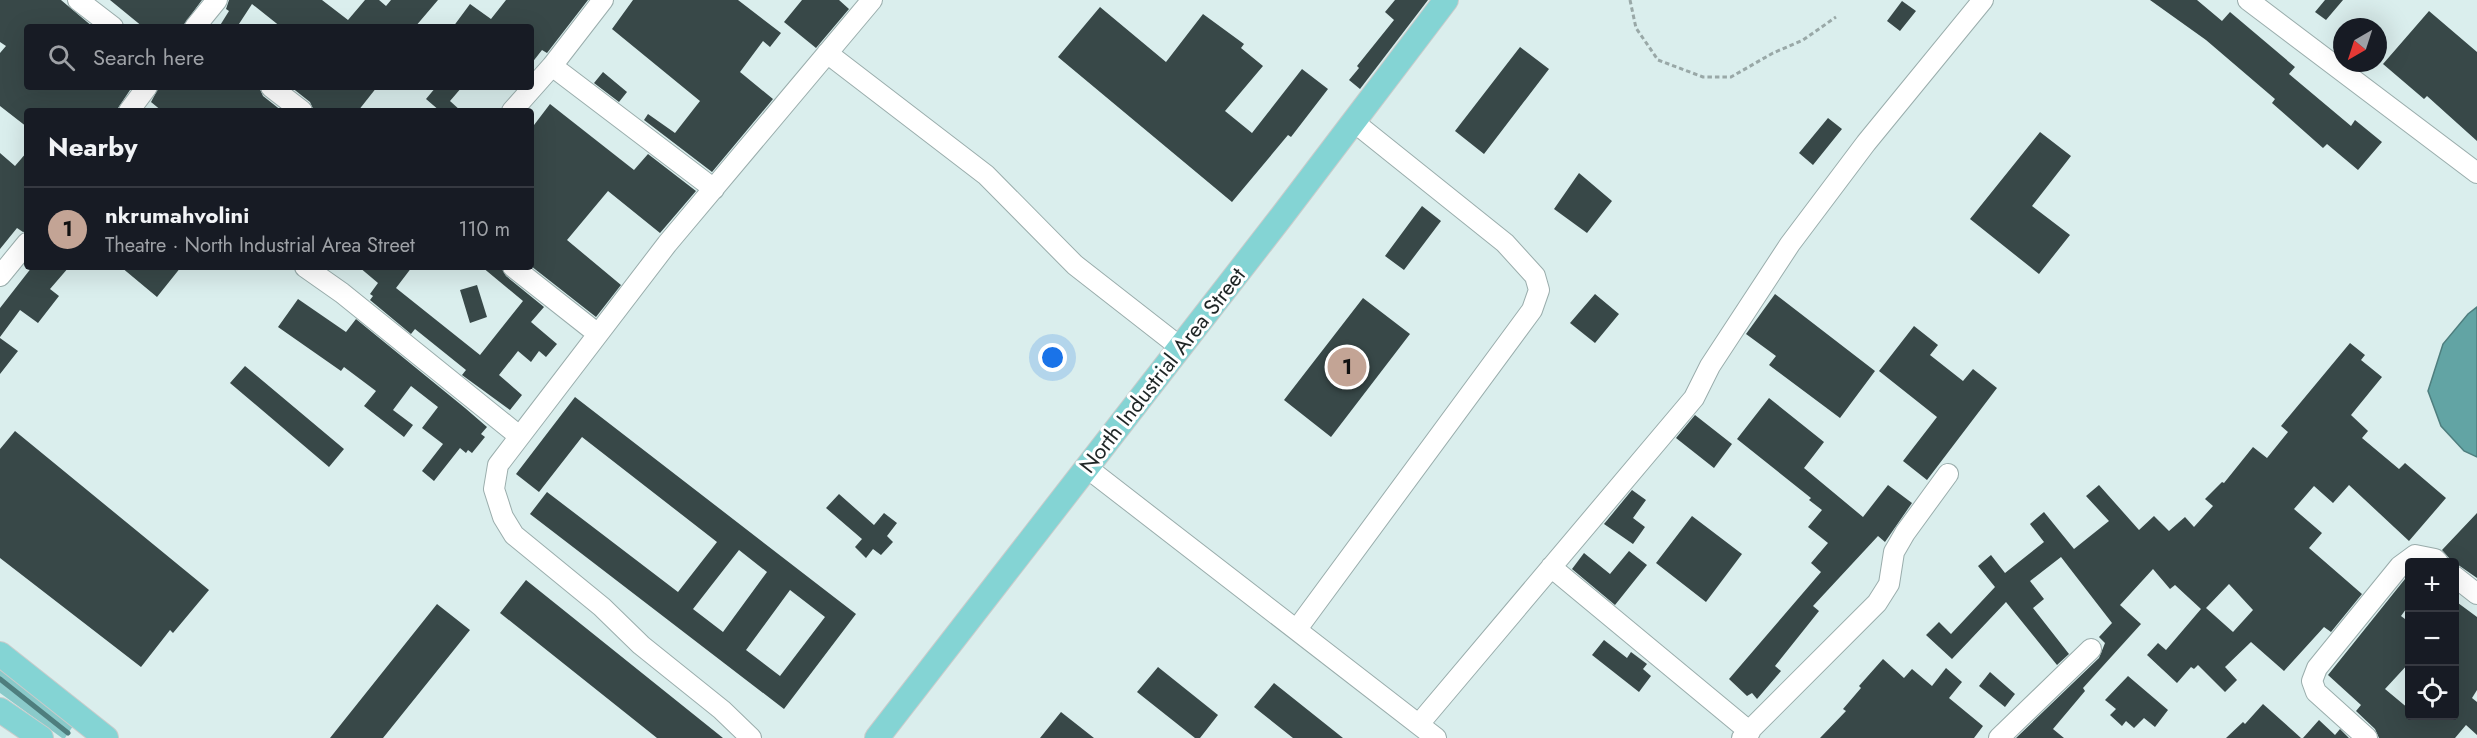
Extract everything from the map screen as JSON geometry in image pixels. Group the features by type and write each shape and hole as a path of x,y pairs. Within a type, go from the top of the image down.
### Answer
{"main road":[{"name":"North Industrial Area Street","path":"877,738 1446,0"},
{"path":"0,654 106,738"},
{"path":"0,710 41,738"}],"street":[{"path":"78,0 109,24"},
{"path":"197,24 217,0"},
{"path":"534,86 603,0"},
{"path":"751,738 722,710 641,645 602,607 514,535 503,517 494,489 498,465 518,435 667,244 872,0"},
{"path":"1419,724 1694,398 1710,366 1790,244 1866,143 1983,0"},
{"path":"2248,0 2477,173"},
{"path":"827,53 986,175 1075,265 1180,347"},
{"path":"552,66 714,189"},
{"path":"131,108 145,90"},
{"path":"275,90 298,108"},
{"path":"515,108 531,90"},
{"path":"1297,629 1532,310 1539,290 1536,276 1505,243 1354,122"},
{"path":"0,276 24,247"},
{"path":"309,270 342,293 518,435"},
{"path":"517,270 598,334"},
{"path":"1086,467 1436,738"},
{"path":"1551,567 1746,735 1877,603 1889,584 1894,552 1905,532 1948,474"},
{"path":"2411,558 2415,555 2430,558"},
{"path":"2367,738 2316,692 2312,681 2317,668 2405,562"},
{"path":"2459,580 2477,594"},
{"path":"1998,738 2091,649"}],"path":[{"path":"1630,0 1636,28 1658,60 1703,77 1731,77 1773,53 1803,40 1836,17"}],"shaded area":[{"path":"2477,307 2477,457 2464,451 2441,426 2428,391 2443,344 2468,314"},
{"path":"0,668 73,726 65,738 0,693"}],"building":[{"path":"0,0 61,0 89,24 24,24 24,90 130,90 118,108 24,108 24,125 0,106 0,53 6,46 0,42"},
{"path":"110,0 202,0 184,24 139,24"},
{"path":"229,0 322,0 348,20 365,0 379,0 386,6 391,0 438,0 418,24 277,24 252,4 239,24 221,24 229,11 226,9"},
{"path":"506,0 588,0 547,53 542,50 534,60 534,24 455,24 470,4 491,19"},
{"path":"633,0 738,0 781,33 770,47 763,41 740,72 773,99 712,172 644,120 648,114 675,133 700,101 612,29"},
{"path":"802,0 839,0 849,9 816,48 784,22"},
{"path":"1395,0 1428,0 1360,89 1349,80 1359,68 1357,66 1394,20 1385,12"},
{"path":"2150,0 2197,0 2222,21 2230,12 2295,67 2289,74 2351,126 2355,120 2382,142 2358,170 2327,144 2323,148 2272,103 2275,99 2206,40"},
{"path":"2325,0 2343,0 2326,20 2315,12"},
{"path":"1902,1 1916,11 1900,31 1887,21"},
{"path":"1100,7 1166,62 1203,14 1244,44 1241,48 1263,66 1225,111 1252,133 1302,69 1328,89 1291,137 1288,135 1232,202 1058,57"},
{"path":"2429,11 2477,52 2477,141 2427,96 2424,99 2387,67 2387,59"},
{"path":"1520,47 1549,69 1484,154 1455,131"},
{"path":"603,72 627,92 619,102 594,83"},
{"path":"157,90 260,90 263,96 278,108 158,108 151,102"},
{"path":"295,90 375,90 360,108 313,108 310,102"},
{"path":"434,90 459,90 450,101 458,108 436,108 426,99"},
{"path":"550,104 634,170 648,154 696,191 660,233 608,191 567,240 621,285 596,317 534,268 534,125"},
{"path":"1828,118 1842,129 1813,165 1799,153"},
{"path":"2040,132 2071,156 2032,206 2070,235 2039,274 1970,219"},
{"path":"0,153 15,166 24,156 24,232 17,228 0,249"},
{"path":"1579,173 1612,201 1587,233 1554,209"},
{"path":"1422,206 1441,221 1404,270 1385,256"},
{"path":"30,270 66,270 50,289 59,296 38,323 20,310 0,337 0,308"},
{"path":"125,270 179,270 157,297"},
{"path":"363,270 410,270 396,288 480,355 523,301 486,270 503,270 506,276 544,307 531,322 557,344 546,357 539,351 531,362 518,351 499,375 522,395 510,410 462,375 466,370 415,329 411,334 370,300 373,296 370,294 378,283"},
{"path":"477,285 487,317 470,323 460,290"},
{"path":"1595,294 1619,314 1595,343 1570,323"},
{"path":"1775,294 1875,371 1840,418 1769,365 1776,356 1746,334"},
{"path":"1363,298 1410,334 1331,437 1284,400"},
{"path":"298,299 346,332 356,319 487,427 481,434 485,437 472,453 468,450 466,453 460,448 434,481 422,471 443,444 422,428 438,407 411,386 393,410 413,425 404,437 364,406 376,391 344,367 341,371 278,327"},
{"path":"1914,326 1938,345 1930,355 1963,381 1973,369 1997,388 1927,480 1903,461 1937,417 1879,371"},
{"path":"0,338 18,351 0,374"},
{"path":"2350,343 2365,355 2361,360 2382,377 2351,415 2368,431 2362,438 2399,469 2405,463 2446,498 2409,541 2349,485 2333,503 2314,486 2294,509 2322,533 2309,548 2362,594 2331,632 2324,627 2284,671 2251,642 2225,667 2237,680 2225,692 2198,665 2194,669 2191,667 2177,683 2147,655 2158,643 2166,650 2201,609 2175,585 2170,589 2153,569 2120,605 2141,624 2083,688 2085,691 2053,729 2064,738 2016,738 2099,658 2105,643 2099,637 2112,623 2061,557 2030,581 2044,599 2033,608 2069,654 2057,665 2006,602 1952,659 1926,635 1939,622 1951,634 1995,587 1978,566 1991,555 2005,573 2044,542 2030,524 2044,512 2074,549 2109,521 2086,496 2099,485 2139,530 2154,516 2169,531 2185,517 2194,527 2213,506 2205,499 2222,482 2224,483 2253,447 2267,458 2288,432 2281,426","holes":["2229,584 2253,610 2233,632 2206,608"]},
{"path":"245,366 344,449 329,467 230,383"},
{"path":"575,397 856,614 784,709 530,514 547,492 678,592 717,542 582,437 539,492 516,474","holes":["739,550 767,572 723,632 693,609","790,590 825,617 780,676 746,650"]},
{"path":"1769,398 1824,442 1804,468 1863,517 1888,485 1912,503 1885,542 1878,536 1813,606 1819,611 1775,666 1781,671 1757,699 1752,693 1747,696 1729,679 1821,572 1811,563 1828,543 1808,527 1822,510 1809,500 1811,498 1737,439"},
{"path":"1695,415 1732,444 1714,468 1676,438"},
{"path":"15,431 209,590 173,633 170,630 141,667 0,558 0,449"},
{"path":"1632,490 1646,500 1633,518 1645,527 1633,544 1604,524"},
{"path":"839,494 874,525 884,513 897,523 887,536 893,542 881,555 873,549 866,558 855,547 862,539 826,508"},
{"path":"2477,513 2477,578 2459,565 2459,558 2449,558 2442,550"},
{"path":"1692,516 1742,554 1706,602 1656,563"},
{"path":"1629,551 1647,565 1615,605 1572,569 1584,553 1610,574"},
{"path":"2405,579 2405,610 2401,616 2405,619 2405,667 2385,689 2405,706 2405,720 2459,720 2459,604 2477,617 2477,690 2472,698 2477,702 2477,735 2466,725 2455,738 2379,738 2375,729 2356,711 2361,705 2328,675"},
{"path":"526,580 723,738 657,738 500,613"},
{"path":"437,604 470,630 383,738 330,738"},
{"path":"1604,640 1627,658 1631,652 1647,664 1643,669 1651,676 1639,692 1592,655"},
{"path":"1883,659 1904,678 1912,669 1932,686 1946,668 1962,682 1949,698 1983,726 1974,738 1820,738 1846,711 1843,709 1861,688 1859,686"},
{"path":"1158,667 1218,715 1200,738 1195,738 1137,692"},
{"path":"1990,672 2015,694 2005,707 1979,686"},
{"path":"2128,676 2168,710 2155,727 2144,718 2134,728 2126,721 2122,726 2110,715 2116,709 2105,700"},
{"path":"1274,683 1343,738 1293,738 1254,707"},
{"path":"2263,704 2301,738 2226,738 2243,722 2245,724"},
{"path":"1061,712 1094,738 1040,738"},
{"path":"2319,720 2335,735 2340,729 2349,738 2303,738"}],"waterway":[{"path":"0,679 68,733"}],"place":[{"name":"nkrumahvolini","path":"1347,367"}]}
